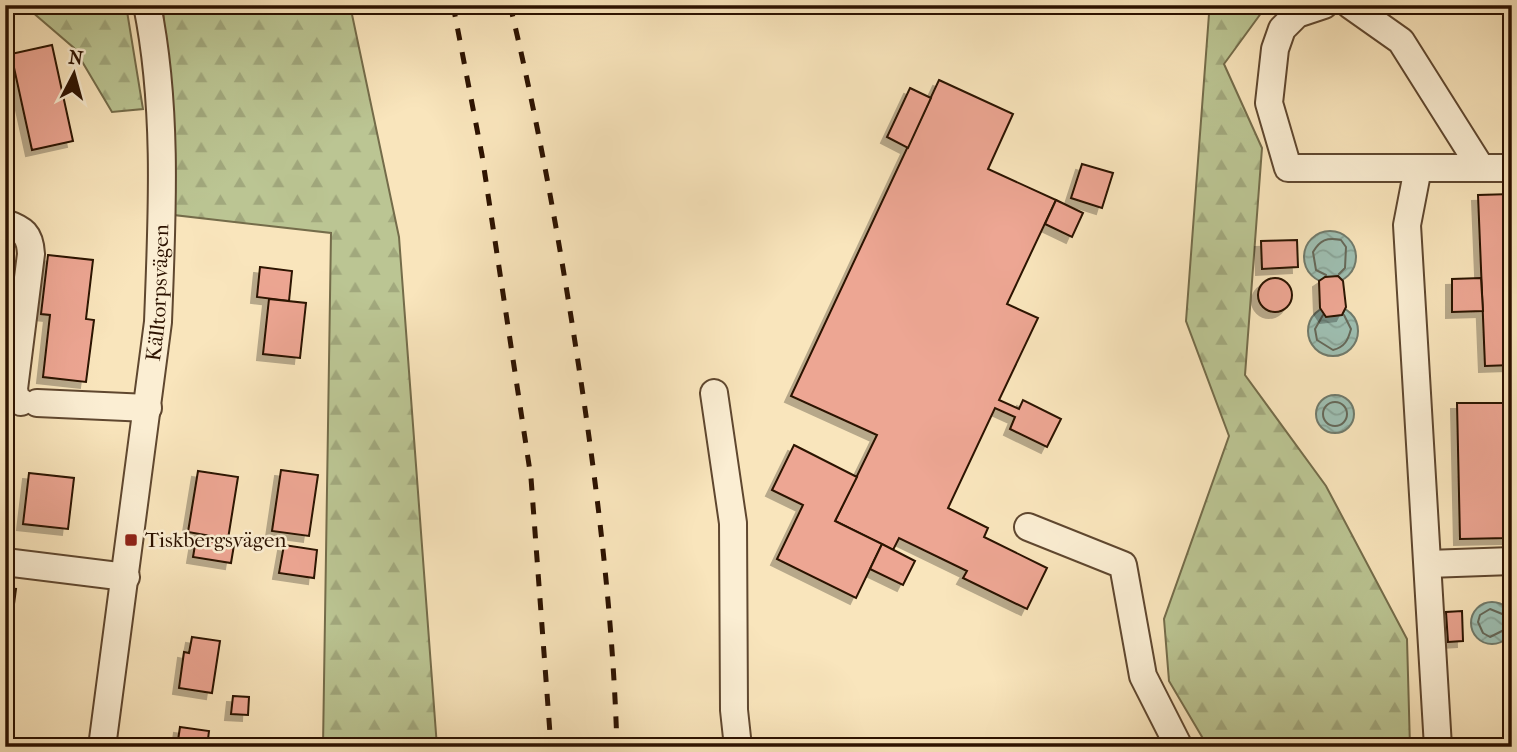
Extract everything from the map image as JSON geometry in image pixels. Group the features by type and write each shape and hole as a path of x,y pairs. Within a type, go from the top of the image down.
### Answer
{"street":[{"name":"Källtorpsvägen","path":"103,747 158,322 159,99 147,5"},
{"path":"1324,5 1297,14 1282,29 1275,49 1269,103 1288,168 1512,168"},
{"path":"1350,5 1401,41 1481,168"},
{"path":"1418,168 1407,225 1438,747"},
{"path":"5,223 20,228 30,238 31,246 14,389 16,399 29,402 148,408"},
{"path":"714,393 733,523 734,710 738,747"},
{"path":"1028,527 1123,565 1143,676 1179,747"},
{"path":"1428,564 1512,561"},
{"path":"5,562 126,577"}],"green space":[{"path":"24,5 126,5 143,109 112,112 74,48"},
{"path":"163,5 350,5 399,237 437,747 323,747 331,233 174,215"},
{"path":"1179,5 1267,5 1224,64 1262,148 1245,375 1326,486 1407,639 1410,747 1208,747 1169,681 1164,619 1229,436 1186,321 1209,14"}],"water":[{"path":"1330,231 1340,233 1348,239 1354,247 1354,267 1348,275 1340,281 1330,283 1320,281 1312,275 1306,267 1304,257 1306,247 1312,239 1320,233"},
{"path":"1323,307 1343,307 1357,321 1357,341 1343,355 1323,355 1309,341 1309,321"},
{"path":"1335,395 1348,401 1354,414 1348,427 1335,433 1322,427 1316,414 1322,401"},
{"path":"1492,602 1507,608 1513,623 1507,638 1492,644 1477,638 1471,623 1477,608"}],"building":[{"path":"52,45 73,141 32,150 11,54"},
{"path":"939,80 1013,114 988,169 1056,200 1007,304 1038,318 999,400 1019,409 1023,400 1061,419 1047,447 1010,429 1015,417 995,408 948,508 988,528 984,537 1047,568 1027,609 963,578 967,571 899,538 893,550 835,521 877,435 791,396"},
{"path":"910,88 931,98 908,148 887,137"},
{"path":"1082,164 1113,173 1102,208 1071,198"},
{"path":"1512,194 1512,365 1485,366 1478,195"},
{"path":"1056,200 1083,213 1072,237 1045,224"},
{"path":"1297,240 1298,267 1262,269 1261,241"},
{"path":"48,255 93,260 86,319 94,320 86,382 43,377 50,315 41,314"},
{"path":"260,267 292,271 289,301 257,297"},
{"path":"1338,276 1343,281 1346,307 1342,315 1326,317 1320,308 1319,281 1325,277"},
{"path":"1275,278 1287,283 1292,295 1287,307 1275,312 1263,307 1258,295 1263,283"},
{"path":"1481,278 1483,311 1452,312 1452,279"},
{"path":"269,299 306,303 300,358 263,354"},
{"path":"1457,403 1504,403 1507,538 1460,539"},
{"path":"794,445 857,477 835,521 882,544 856,598 777,559 803,505 772,490"},
{"path":"281,470 318,475 309,536 272,531"},
{"path":"198,471 238,477 228,539 188,532"},
{"path":"29,473 74,478 68,529 23,524"},
{"path":"196,539 234,545 231,563 193,557"},
{"path":"882,544 915,561 903,585 870,569"},
{"path":"284,545 317,550 314,578 279,573"},
{"path":"5,588 16,589 12,619 5,619"},
{"path":"1462,611 1463,641 1448,642 1446,612"},
{"path":"192,637 220,641 212,693 179,688 184,652 189,653"},
{"path":"233,696 249,697 248,715 231,714"},
{"path":"180,727 209,731 207,747 177,747"}],"railway":[{"path":"453,5 482,155 531,478 551,747"},
{"path":"510,5 547,180 584,404 608,599 617,747"}],"place":[{"name":"Tiskbergsvägen","path":"131,540"}]}
